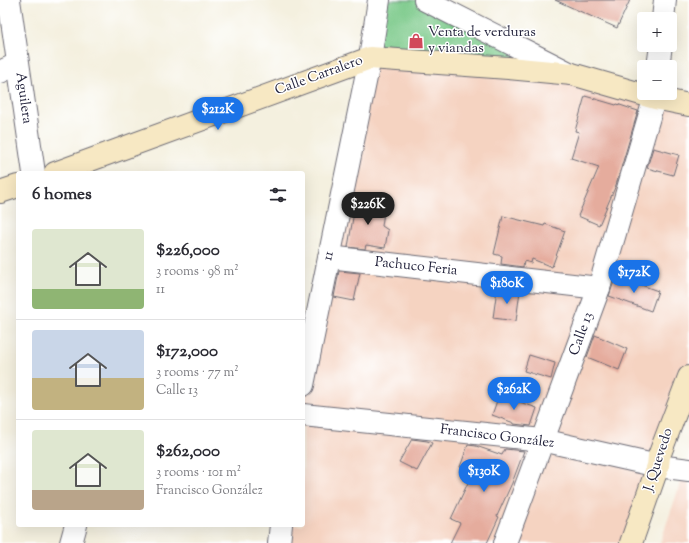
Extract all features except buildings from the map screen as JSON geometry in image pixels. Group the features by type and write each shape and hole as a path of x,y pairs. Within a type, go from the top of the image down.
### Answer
{"street":[{"name":"Aguilera","path":"9,0 9,68 34,171"},
{"name":"11","path":"305,375 370,58 379,0"},
{"path":"425,0 572,74"},
{"path":"664,12 665,0"},
{"name":"Calle Carralero","path":"60,171 370,58 572,74 637,90"},
{"name":"Calle 13","path":"505,543 599,288 654,100"},
{"name":"Calle Carralero","path":"672,100 689,105"},
{"path":"0,192 16,187"},
{"name":"Pachuco Feria","path":"329,257 599,288"},
{"name":"J. Quevedo","path":"631,543 658,466 659,456 689,377"},
{"name":"Francisco González","path":"305,415 542,440 658,466 689,470"},
{"path":"71,543 75,527"},
{"path":"279,543 281,527"}],"shaded area":[{"path":"370,58 572,74 637,93 637,100 659,100 689,109 689,377 630,543 279,543 281,527 305,527 305,375"},
{"path":"689,458 689,543 660,543 685,470"}],"green space":[{"path":"379,0 425,0 572,74 370,58"}],"place":[{"name":"Venta de verduras y viandas","path":"416,41"}]}
